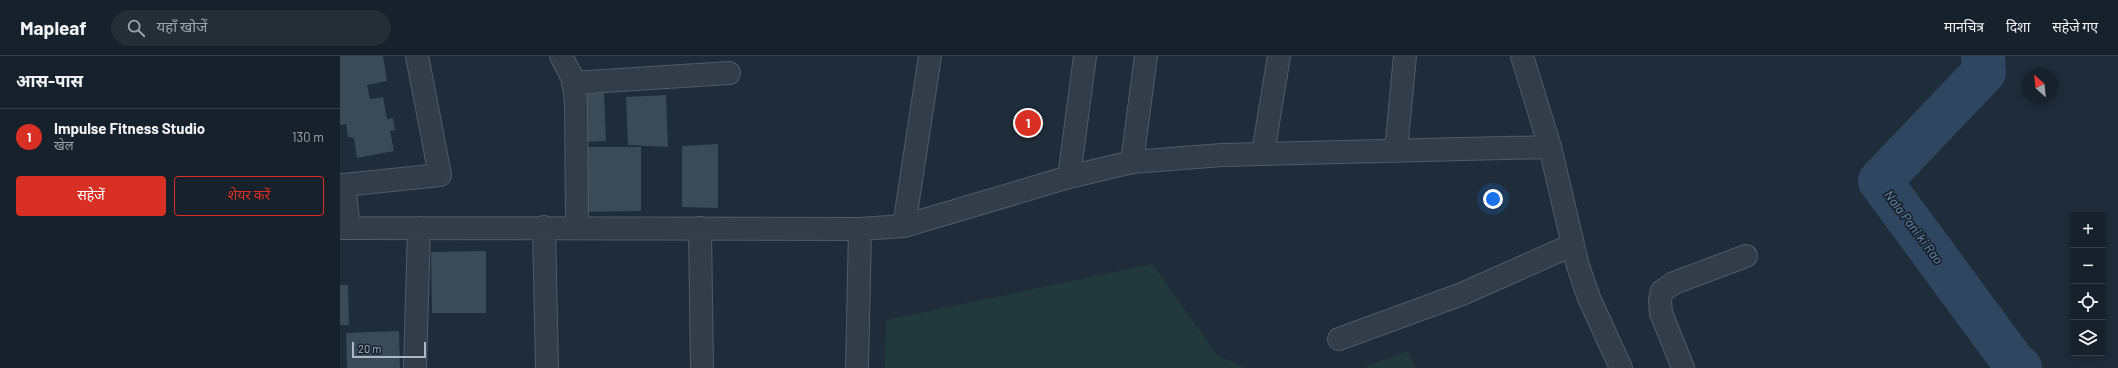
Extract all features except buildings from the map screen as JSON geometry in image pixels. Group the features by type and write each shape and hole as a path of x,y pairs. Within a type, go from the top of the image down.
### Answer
{"street":[{"path":"417,56 440,175 342,185 345,228 577,227 860,229 904,226 1069,177 1132,162 1263,153 1550,147"},
{"path":"562,56 573,79 576,103 577,227"},
{"path":"904,226 930,56"},
{"path":"1069,177 1084,56"},
{"path":"1132,162 1146,56"},
{"path":"1263,153 1278,56"},
{"path":"1396,150 1405,56"},
{"path":"1522,56 1550,147 1564,201 1572,245 1589,298 1621,368"},
{"path":"573,83 729,73"},
{"path":"544,227 547,368"},
{"path":"415,368 419,228"},
{"path":"700,228 702,368"},
{"path":"857,368 860,229"},
{"path":"1339,339 1454,298 1572,245"},
{"path":"1683,368 1661,314 1660,300 1662,291 1674,283 1746,256"}],"green space":[{"path":"1152,264 1218,356 1247,368 885,368 886,320"},
{"path":"1408,351 1415,368 1362,368"}],"waterway":[{"name":"Nala Pani ki Rao","path":"1983,56 1984,72 1880,181 2014,363 2020,368"}],"place":[{"name":"Impulse Fitness Studio","path":"1028,123"}]}
